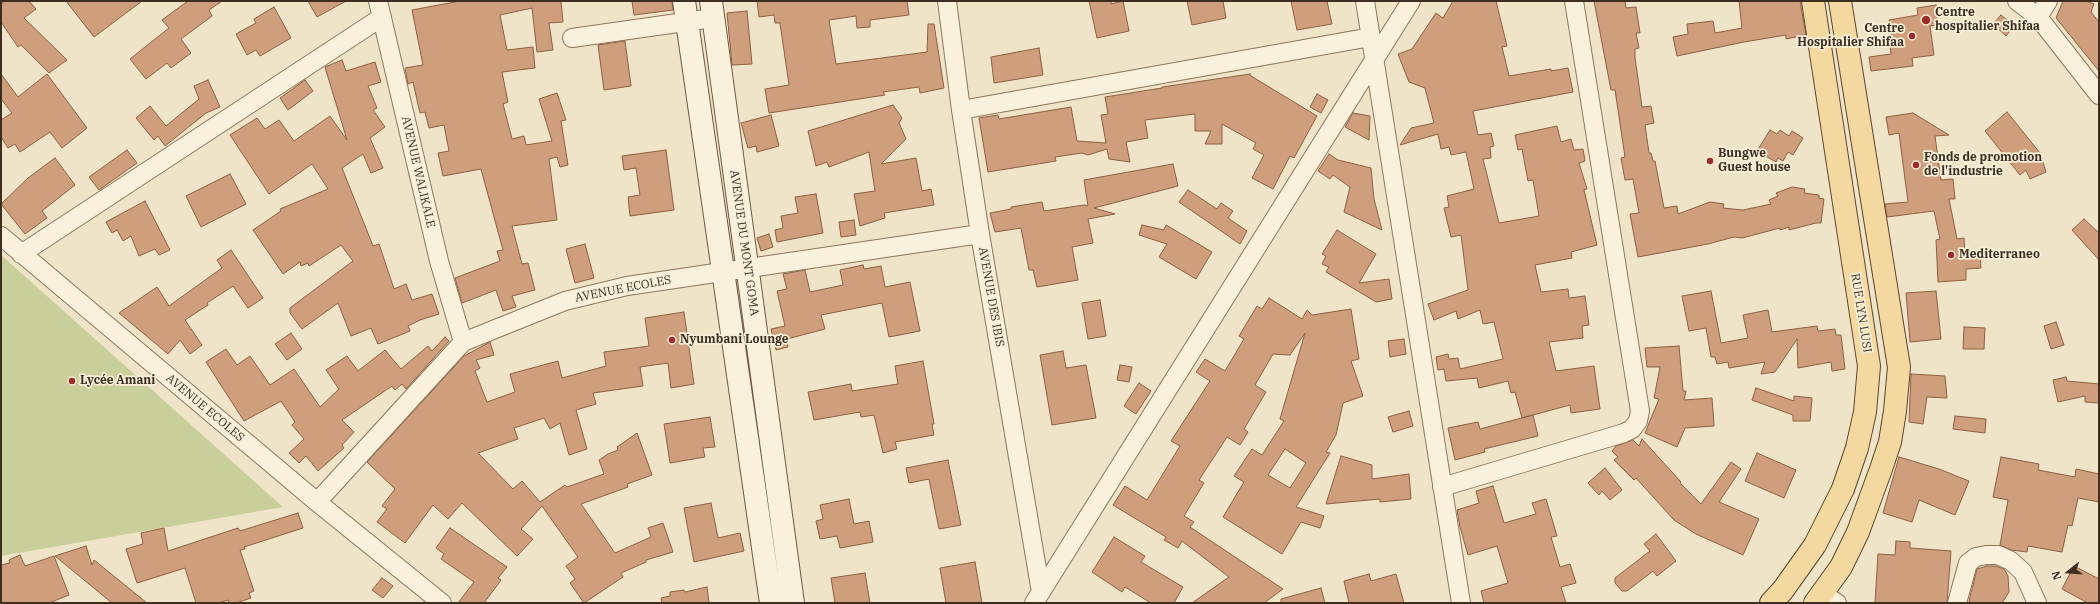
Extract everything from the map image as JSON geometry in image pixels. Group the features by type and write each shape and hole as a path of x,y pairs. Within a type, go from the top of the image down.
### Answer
{"main road":[{"name":"RUE LYN LUSI","path":"1771,603 1783,590 1815,545 1843,489 1857,448 1864,412 1869,366 1813,1"},
{"path":"1825,600 1858,532 1890,442 1895,411 1899,367 1840,1"}],"street":[{"name":"AVENUE DES IBIS","path":"947,1 961,110 1037,597"},
{"path":"1365,1 1461,603"},
{"path":"1037,597 1411,1"},
{"path":"1442,487 1624,433 1632,429 1638,421 1640,411 1574,1"},
{"path":"2017,1 2038,17 2099,95"},
{"path":"2038,17 2048,1"},
{"path":"21,254 380,9"},
{"name":"AVENUE WALIKALE","path":"380,9 439,261 463,342"},
{"path":"572,38 686,11 712,10"},
{"name":"AVENUE DU MONT GOMA","path":"712,10 793,603"},
{"path":"686,11 771,603"},
{"path":"961,110 1371,36"},
{"path":"703,133 728,129"},
{"name":"AVENUE ECOLES","path":"317,502 463,342 565,301 626,286 980,234"},
{"name":"AVENUE ECOLES","path":"1,236 317,502 442,603"},
{"path":"741,396 765,392"},
{"path":"1957,603 1968,564 1976,557 1998,555 2011,561 2023,572 2037,603"}],"green space":[{"name":"Lycée Amani","path":"1,255 283,507 1,556"}],"building":[{"path":"5,1 29,1 36,9 24,18 67,60 49,73 21,45 18,47 1,22 1,4"},
{"path":"66,1 142,1 94,37"},
{"path":"188,1 222,1 209,10 212,16 181,39 191,53 171,68 167,63 146,79 130,59 169,28 162,20"},
{"path":"308,1 346,1 317,17"},
{"path":"460,1 561,1 563,22 549,23 553,50 537,52 532,8 500,15 507,50 533,47 535,68 502,72 508,102 503,104 512,139 524,136 526,145 552,141 539,99 557,93 566,120 561,121 568,165 560,167 557,157 549,159 557,220 512,226 522,264 528,263 535,290 512,296 516,307 503,311 496,290 462,303 455,278 500,261 497,251 503,250 481,169 443,176 438,153 449,151 444,125 429,128 425,112 420,113 413,82 408,84 405,68 423,65 412,10"},
{"path":"632,1 672,1 673,10 634,15"},
{"path":"757,1 907,1 909,15 870,20 870,27 857,28 856,16 829,20 836,64 927,52 928,24 934,24 944,88 920,93 919,87 883,92 885,95 769,113 765,89 789,85 780,23 775,23 774,15 759,17"},
{"path":"1089,1 1111,1 1111,4 1123,1 1129,31 1097,38"},
{"path":"1187,1 1223,1 1226,18 1192,25"},
{"path":"1291,1 1327,1 1332,24 1297,30"},
{"path":"1453,1 1496,1 1507,46 1502,47 1509,76 1551,69 1551,71 1568,68 1573,92 1473,111 1478,135 1491,133 1494,146 1490,147 1491,158 1483,159 1499,223 1539,216 1533,180 1528,181 1522,149 1518,150 1515,135 1557,126 1561,142 1571,139 1574,150 1583,149 1585,161 1579,163 1587,189 1584,190 1597,245 1571,252 1572,258 1535,265 1541,292 1568,289 1569,298 1585,296 1589,325 1582,326 1583,338 1549,342 1556,371 1594,366 1600,409 1571,413 1570,405 1522,418 1515,392 1511,393 1508,381 1479,388 1477,378 1446,381 1444,369 1438,370 1436,357 1448,354 1449,359 1458,358 1460,369 1503,359 1494,322 1483,324 1480,310 1458,319 1456,311 1434,320 1428,304 1468,290 1461,235 1451,237 1444,208 1449,207 1447,196 1474,189 1466,152 1451,155 1449,147 1441,149 1438,134 1400,145 1411,128 1434,123 1425,88 1409,82 1398,54 1412,49 1436,13 1443,18"},
{"path":"1594,1 1625,1 1626,8 1636,7 1640,33 1636,33 1639,48 1635,49 1635,58 1642,107 1651,106 1654,123 1645,125 1649,153 1651,153 1653,161 1655,161 1664,208 1677,206 1678,214 1710,202 1724,204 1723,208 1743,210 1771,204 1769,200 1778,196 1776,193 1792,187 1805,189 1804,193 1819,195 1819,198 1824,199 1821,223 1789,230 1789,227 1780,230 1780,228 1742,238 1734,237 1708,244 1638,257 1630,214 1639,213 1633,179 1625,180 1621,158 1625,157 1615,90 1611,90"},
{"path":"1739,1 1800,1 1806,35 1786,39 1786,35 1677,56 1673,37 1688,34 1687,24 1713,21 1715,33 1742,28"},
{"path":"2063,1 2086,1 2094,4 2091,12 2099,22 2099,71 2056,18"},
{"name":"Centre Hospitalier Shifaa","path":"1936,5 1939,25 1930,26 1934,55 1912,58 1913,66 1871,71 1869,57 1891,54 1890,46 1893,45 1889,20 1918,15 1917,8"},
{"path":"274,7 291,38 260,56 256,50 247,55 236,34 256,23 254,19"},
{"path":"747,11 752,64 732,65 727,13"},
{"path":"2001,15 2014,26 2006,36 1993,24"},
{"path":"625,41 631,86 604,90 598,45"},
{"path":"1039,48 1043,75 994,83 991,57"},
{"path":"342,60 346,71 375,62 381,82 368,86 377,108 373,110 385,127 370,138 383,168 371,173 363,154 342,168 373,246 379,244 394,289 406,284 412,300 432,294 439,314 420,320 408,326 410,331 378,344 371,328 351,336 338,303 302,329 290,313 290,308 353,261 341,245 309,266 308,263 301,266 300,262 283,274 253,230 281,211 280,209 328,189 312,164 269,194 230,135 257,118 265,129 279,120 294,141 330,116 347,140 325,67"},
{"path":"1,74 18,97 47,74 87,128 62,148 50,132 20,152 15,144 8,148 1,137 1,120 12,113 1,99"},
{"path":"1250,74 1317,116 1294,158 1290,156 1273,189 1252,178 1264,155 1253,149 1256,143 1222,124 1222,144 1205,144 1211,131 1195,131 1195,114 1145,120 1148,138 1126,142 1130,162 1109,159 1107,149 1088,155 1082,153 1055,157 1056,161 988,172 979,118 998,115 999,119 1071,107 1077,141 1106,143 1101,115 1108,114 1105,97"},
{"path":"208,80 220,107 206,113 165,146 158,136 154,140 136,118 150,106 166,126 199,99 194,86"},
{"path":"305,80 313,91 288,110 280,98"},
{"path":"1317,94 1328,100 1321,113 1310,107"},
{"path":"893,105 902,118 899,123 906,139 881,164 916,158 922,191 931,189 934,205 884,213 885,218 860,226 854,194 875,191 869,152 829,167 827,162 816,166 808,131"},
{"path":"2007,112 2040,153 2046,172 2030,179 2026,170 2020,175 1985,131"},
{"path":"1353,113 1370,116 1369,140 1345,127"},
{"path":"1913,113 1949,135 1935,136 1941,180 1953,179 1955,199 1949,199 1957,239 1964,238 1965,253 1980,252 1981,268 1966,269 1966,280 1938,282 1936,240 1940,239 1934,211 1887,217 1885,204 1908,202 1899,133 1889,135 1886,117"},
{"path":"771,115 779,146 757,152 756,146 748,148 741,123"},
{"path":"1770,130 1777,134 1780,130 1789,136 1792,131 1803,138 1793,155 1788,152 1783,161 1778,158 1776,162 1757,151"},
{"path":"127,150 137,163 99,190 89,177"},
{"path":"666,150 674,210 630,216 628,197 640,195 636,168 624,170 622,156"},
{"path":"1329,154 1338,160 1371,168 1374,199 1382,230 1344,212 1350,187 1333,175 1330,179 1318,171"},
{"path":"55,158 75,185 42,211 47,218 25,234 1,204 28,178"},
{"path":"1173,164 1178,186 1094,208 1115,214 1088,219 1093,243 1072,247 1078,280 1037,287 1033,270 1029,270 1021,228 995,232 990,213 1011,209 1011,207 1042,202 1044,211 1084,205 1088,206 1084,180"},
{"path":"230,174 246,204 201,227 186,196"},
{"path":"1188,190 1217,209 1221,203 1233,211 1228,218 1247,231 1240,244 1179,202"},
{"path":"816,194 823,233 777,242 775,230 783,228 781,216 798,213 795,197"},
{"path":"145,201 170,250 159,255 155,249 139,256 131,236 123,241 117,230 112,233 106,222"},
{"path":"2084,219 2099,233 2099,260 2072,230"},
{"path":"854,220 856,235 841,237 839,222"},
{"path":"1142,225 1164,230 1166,225 1212,252 1196,279 1159,257 1167,244 1139,235"},
{"path":"1337,230 1376,254 1359,283 1389,279 1392,299 1376,302 1326,272 1329,267 1322,264 1326,256 1322,254"},
{"path":"769,234 773,247 761,251 757,238"},
{"path":"585,244 594,278 575,283 566,249"},
{"path":"231,250 263,298 248,308 233,286 207,303 208,305 185,320 202,345 190,354 180,340 168,354 119,313 157,287 169,306 222,268 217,260"},
{"path":"863,265 864,269 881,266 885,287 910,282 920,331 889,337 882,303 821,315 825,329 787,339 788,347 776,350 771,329 785,326 777,291 787,289 783,274 805,270 810,292 843,285 840,270"},
{"path":"1711,291 1721,343 1748,338 1743,315 1768,310 1772,332 1817,326 1818,331 1835,329 1836,335 1841,335 1845,369 1832,371 1831,362 1798,368 1797,339 1775,372 1761,374 1765,362 1729,368 1728,362 1717,364 1715,357 1711,357 1706,328 1689,331 1682,296"},
{"path":"1936,291 1941,339 1910,342 1906,293"},
{"path":"1269,298 1302,319 1307,310 1312,315 1351,309 1359,359 1351,361 1363,396 1343,403 1336,435 1326,452 1330,453 1296,507 1324,516 1320,528 1301,522 1282,554 1223,517 1244,482 1234,476 1252,449 1262,455 1284,421 1280,419 1305,333 1290,355 1273,354 1255,385 1266,392 1244,429 1248,432 1240,445 1227,437 1199,480 1204,483 1184,516 1194,522 1190,527 1283,589 1264,603 1192,603 1229,577 1182,541 1178,548 1164,540 1166,537 1113,505 1125,486 1147,500 1180,446 1171,441 1210,381 1196,372 1205,359 1225,371 1244,339 1239,336 1257,306 1262,309","holes":["1285,449 1306,463 1290,488 1268,475"]},
{"path":"1100,300 1106,336 1088,339 1082,303"},
{"path":"684,312 694,384 671,388 668,363 640,367 643,386 593,393 596,404 576,410 587,449 569,455 560,423 550,429 544,418 514,428 518,439 478,453 513,489 522,481 540,502 565,485 567,487 604,474 599,460 618,450 617,447 637,433 652,475 627,484 628,487 581,504 615,553 651,537 648,528 663,523 673,552 646,560 646,562 621,573 623,577 584,603 570,583 575,579 566,566 578,557 542,506 521,529 533,539 517,556 462,503 448,519 433,505 405,543 377,522 387,509 382,506 395,489 367,462 464,356 490,342 494,355 476,360 480,368 475,371 487,402 515,392 510,374 558,361 562,378 606,366 604,352 649,346 645,318"},
{"path":"2056,322 2064,345 2051,349 2044,326"},
{"path":"1964,327 1985,328 1984,349 1963,349"},
{"path":"291,333 302,349 287,360 275,344"},
{"path":"445,337 449,341 406,389 402,384 395,390 392,386 342,420 354,432 342,445 344,448 318,471 306,456 299,463 289,453 304,439 292,425 295,422 281,401 244,421 206,362 226,349 237,365 250,356 270,385 294,369 320,407 339,389 326,370 347,356 358,371 385,350 401,369 428,346 432,351"},
{"path":"1404,339 1406,354 1390,357 1388,341"},
{"path":"1679,346 1683,391 1686,391 1684,400 1712,398 1714,426 1685,428 1677,447 1645,433 1659,399 1654,398 1660,367 1647,367 1645,348"},
{"path":"1063,351 1066,368 1086,365 1096,418 1052,425 1040,355"},
{"path":"923,361 934,424 932,424 934,435 895,442 897,449 883,453 874,415 861,417 860,412 814,420 808,392 851,384 852,391 898,384 895,366"},
{"path":"1120,365 1132,367 1129,382 1117,380"},
{"path":"1911,374 1945,376 1947,398 1927,397 1923,424 1909,422"},
{"path":"2066,377 2067,381 2099,384 2099,403 2085,402 2085,396 2058,402 2053,380"},
{"path":"1139,383 1151,391 1136,414 1124,406"},
{"path":"1756,388 1794,401 1794,396 1812,398 1810,421 1793,421 1793,415 1752,400"},
{"path":"1409,411 1413,426 1393,432 1388,417"},
{"path":"1533,415 1538,436 1484,449 1485,452 1455,460 1448,428 1478,422 1480,429"},
{"path":"1955,416 1986,419 1985,433 1953,429"},
{"path":"710,417 715,447 703,448 705,457 670,463 664,424"},
{"path":"1642,439 1681,482 1680,483 1701,504 1731,462 1741,469 1719,502 1759,519 1743,555 1696,534 1674,520 1636,478 1634,480 1614,460 1618,457 1612,451 1616,446 1633,440 1639,446"},
{"path":"1757,453 1796,470 1784,498 1745,481"},
{"path":"1341,456 1372,465 1372,479 1409,474 1411,499 1380,502 1380,499 1326,504"},
{"path":"1899,457 1939,469 1969,481 1955,515 1919,500 1912,522 1883,513"},
{"path":"2001,457 2039,464 2038,470 2075,477 2076,469 2099,474 2099,502 2078,498 2072,526 2068,525 2062,552 2028,546 2027,552 2011,550 2000,545 2008,500 1993,497"},
{"path":"948,460 961,525 939,529 929,479 909,483 906,468"},
{"path":"1605,468 1622,490 1610,500 1602,491 1599,495 1588,483"},
{"path":"1493,486 1504,523 1536,514 1532,503 1546,499 1557,536 1551,537 1560,567 1570,564 1576,583 1561,587 1566,603 1484,603 1481,591 1508,583 1497,546 1468,555 1457,510 1479,503 1476,491"},
{"path":"849,499 854,524 869,521 873,542 840,548 837,536 820,539 816,521 823,519 820,505"},
{"path":"711,503 718,538 740,533 744,551 694,562 684,508"},
{"path":"298,513 303,528 244,547 245,549 240,550 254,591 249,593 251,598 236,603 229,603 228,600 218,603 196,603 185,568 137,583 126,549 143,544 141,533 164,528 168,551 238,528 240,531"},
{"path":"450,528 507,567 498,578 501,580 484,603 458,603 474,582 441,559 444,554 436,548"},
{"path":"1656,534 1676,561 1657,576 1653,571 1627,591 1622,591 1615,583 1615,578 1650,551 1644,544"},
{"path":"1114,537 1145,556 1141,562 1183,587 1174,603 1151,603 1125,587 1122,592 1092,572"},
{"path":"1896,541 1910,542 1910,548 1951,551 1947,603 1875,603 1878,554 1895,555"},
{"path":"86,546 92,565 94,560 147,603 112,603 55,556"},
{"path":"20,555 25,566 54,556 69,595 49,603 1,603 1,565 10,563 9,560"},
{"path":"975,562 982,603 946,603 940,568"},
{"path":"1987,566 1996,566 2004,569 2008,576 2009,592 2002,603 1971,603 1969,601 1977,569"},
{"path":"2074,566 2099,579 2099,603 2088,603 2062,589"},
{"path":"865,573 870,603 835,603 831,578"},
{"path":"1369,574 1371,581 1396,574 1404,603 1349,603 1344,581"},
{"path":"382,578 393,586 383,598 372,590"},
{"path":"707,587 709,603 662,603 661,598 670,596 670,592 684,590 685,592"},
{"path":"1321,588 1325,603 1281,603 1281,599"}],"place":[{"name":"Centre hospitalier Shifaa","path":"1926,20"},
{"name":"Centre Hospitalier Shifaa","path":"1912,36"},
{"name":"Bungwe Guest house","path":"1710,161"},
{"name":"Fonds de promotion de l'industrie","path":"1916,165"},
{"name":"Mediterraneo","path":"1951,255"},
{"name":"Nyumbani Lounge","path":"672,340"},
{"name":"Lycée Amani","path":"72,381"}]}
